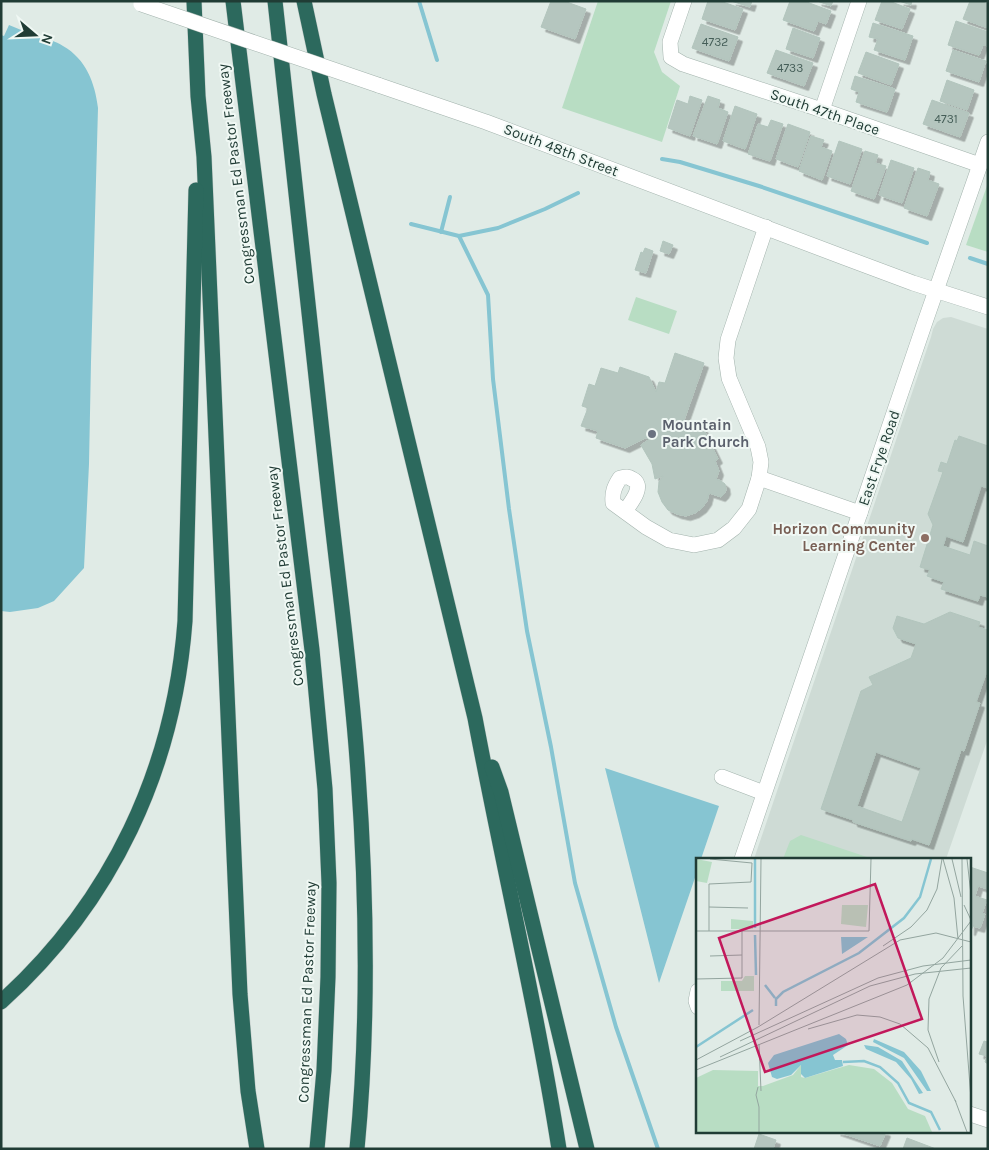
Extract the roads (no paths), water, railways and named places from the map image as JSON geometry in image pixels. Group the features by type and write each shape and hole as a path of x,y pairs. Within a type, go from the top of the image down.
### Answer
{"highway":[{"path":"194,1 198,96 204,157 240,994 248,1091 257,1149"},
{"name":"Congressman Ed Pastor Freeway","path":"233,1 311,641 324,780 329,883 329,958 317,1149"},
{"path":"275,1 358,770 363,864 365,984 364,1049 357,1149"},
{"path":"304,1 324,94 475,718 532,998 559,1149"},
{"path":"1,1002 31,974 61,939 91,899 116,859 146,795 162,751 173,710 183,651 186,598 198,96"},
{"path":"475,718 501,792 587,1149"}],"street":[{"name":"South 47th Place","path":"684,1 670,42 671,56 683,64 980,165"},
{"path":"822,110 859,1"},
{"name":"South 48th Street","path":"136,3 494,125 846,258 988,308"},
{"name":"East Frye Road","path":"742,858 988,142"},
{"path":"625,511 646,528 669,540 694,545 718,540 734,528 749,509 759,478 761,462 758,447 729,378 726,358 728,340 766,227"},
{"path":"759,478 860,513"},
{"path":"722,777 764,793"},
{"path":"972,1115 988,1120"}],"water":[{"path":"9,25 57,43 71,51 88,72 98,108 89,464 84,568 54,601 38,608 10,612 1,611 1,35 4,36"},
{"path":"605,768 719,806 701,858 696,858 696,875 659,983"}],"waterway":[{"path":"419,1 437,60"},
{"path":"662,159 680,162 759,186 927,243"},
{"path":"459,236 498,228 578,193"},
{"path":"441,232 450,197"},
{"path":"411,224 459,236 488,295 493,379 509,509 527,631 551,747 575,883 616,1027 658,1149"},
{"path":"970,258 988,264"}],"place":[{"name":"Mountain Park Church","path":"652,434"},
{"name":"Horizon Community Learning Center","path":"925,538"}]}
